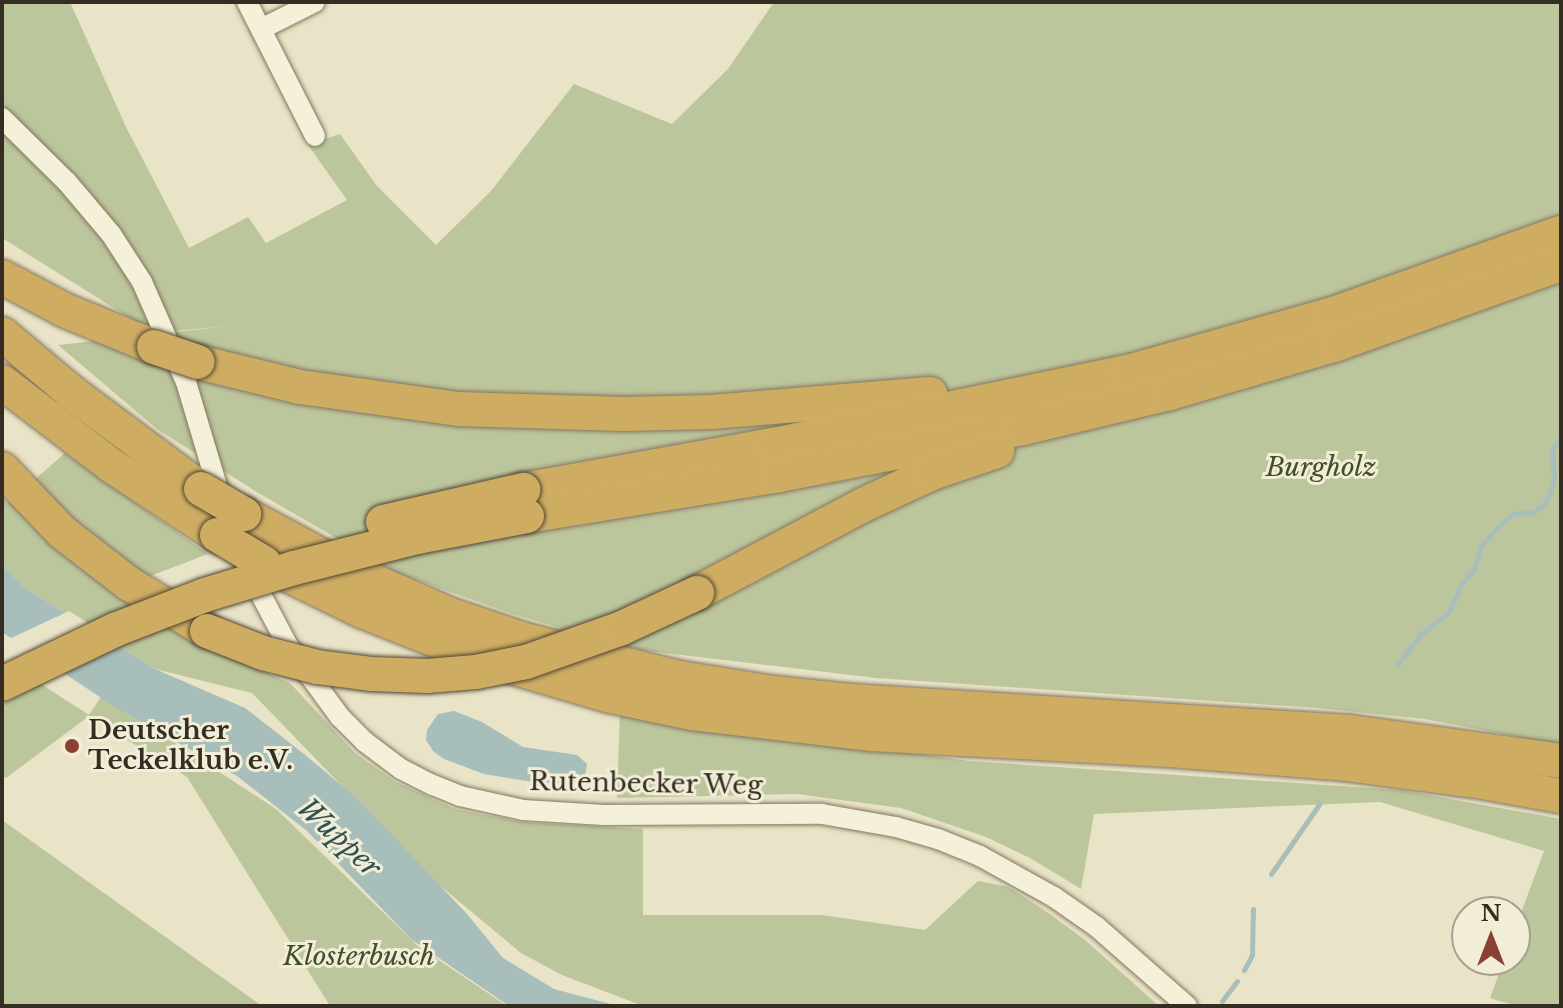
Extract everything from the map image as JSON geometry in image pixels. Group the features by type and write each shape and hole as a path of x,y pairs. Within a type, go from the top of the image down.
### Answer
{"highway":[{"path":"2,684 117,629 205,595 525,503 835,433 1128,372 1333,314 1561,233"},
{"path":"2,659 101,612 237,562 366,526 525,503 779,475 1007,431 1170,393 1337,344 1561,264"},
{"path":"2,277 64,310 198,362 300,387 458,409 624,414 816,406 930,394 1064,370 1128,372"},
{"path":"2,334 93,409 201,489 350,571 456,617 525,640 680,678 773,693 850,701 1350,732 1561,761"},
{"path":"2,382 112,466 264,563 362,611 478,657 607,695 692,713 872,734 1288,758 1483,782 1561,796"},
{"path":"2,469 62,532 128,583 207,631 263,653 317,667 427,676 476,672 526,662 622,628 932,473 991,453 1124,420 1170,393"}],"street":[{"path":"247,2 315,136"},
{"path":"261,29 315,2"},
{"name":"Rutenbecker Weg","path":"2,118 93,213 142,282 186,382 226,519 248,568 314,686 365,742 401,769 460,796 523,810 604,815 800,812 855,818 938,839 993,862 1054,897 1097,927 1187,1006"}],"green space":[{"name":"Burgholz","path":"2,2 70,2 126,127 189,248 248,217 266,243 347,200 308,145 340,134 377,186 436,245 491,191 574,84 672,124 728,69 774,2 1561,2 1561,745 1424,719 1318,708 876,678 639,650 516,615 397,573 260,494 157,429 58,345 229,326 154,333 2,238"},
{"path":"65,453 208,554 116,589 201,646 290,683 355,753 394,781 428,797 455,809 521,822 643,829 643,915 822,915 925,930 978,881 1009,887 1047,912 1085,940 1159,1006 643,1006 562,975 521,953 431,878 252,693 155,669 24,587 2,565 2,497 8,503"},
{"name":"Klosterbusch","path":"41,684 89,715 102,695 276,809 418,946 507,1006 330,1006 187,777 89,716 6,778 2,775 2,705"},
{"path":"620,709 709,725 969,761 1400,790 1561,819 1561,1006 1516,1006 1490,998 1498,976 1531,976 1531,896 1527,896 1544,851 1380,802 1094,814 1081,889 1030,858 986,837 901,808 797,794 617,798"},
{"name":"Klosterbusch","path":"2,820 262,1006 2,1006"}],"water":[{"name":"Wupper","path":"2,565 24,587 155,669 245,708 304,754 358,799 467,914 503,958 554,989 618,1006 509,1006 411,939 307,831 237,776 115,707 2,632"},
{"path":"454,711 482,722 523,747 577,755 587,764 585,776 576,783 539,783 484,774 444,759 433,751 426,740 427,730 438,714"}],"pier":[{"path":"69,611 121,643 56,673 7,640"}],"waterway":[{"path":"1397,665 1421,634 1449,612 1462,583 1474,569 1481,546 1501,524 1513,514 1533,512 1545,504 1554,480 1552,450 1561,439"},
{"path":"1271,874 1320,803"},
{"path":"1244,970 1252,955 1253,909"},
{"path":"1222,1001 1237,981"}],"place":[{"name":"Deutscher Teckelklub e.V.","path":"72,746"}]}
